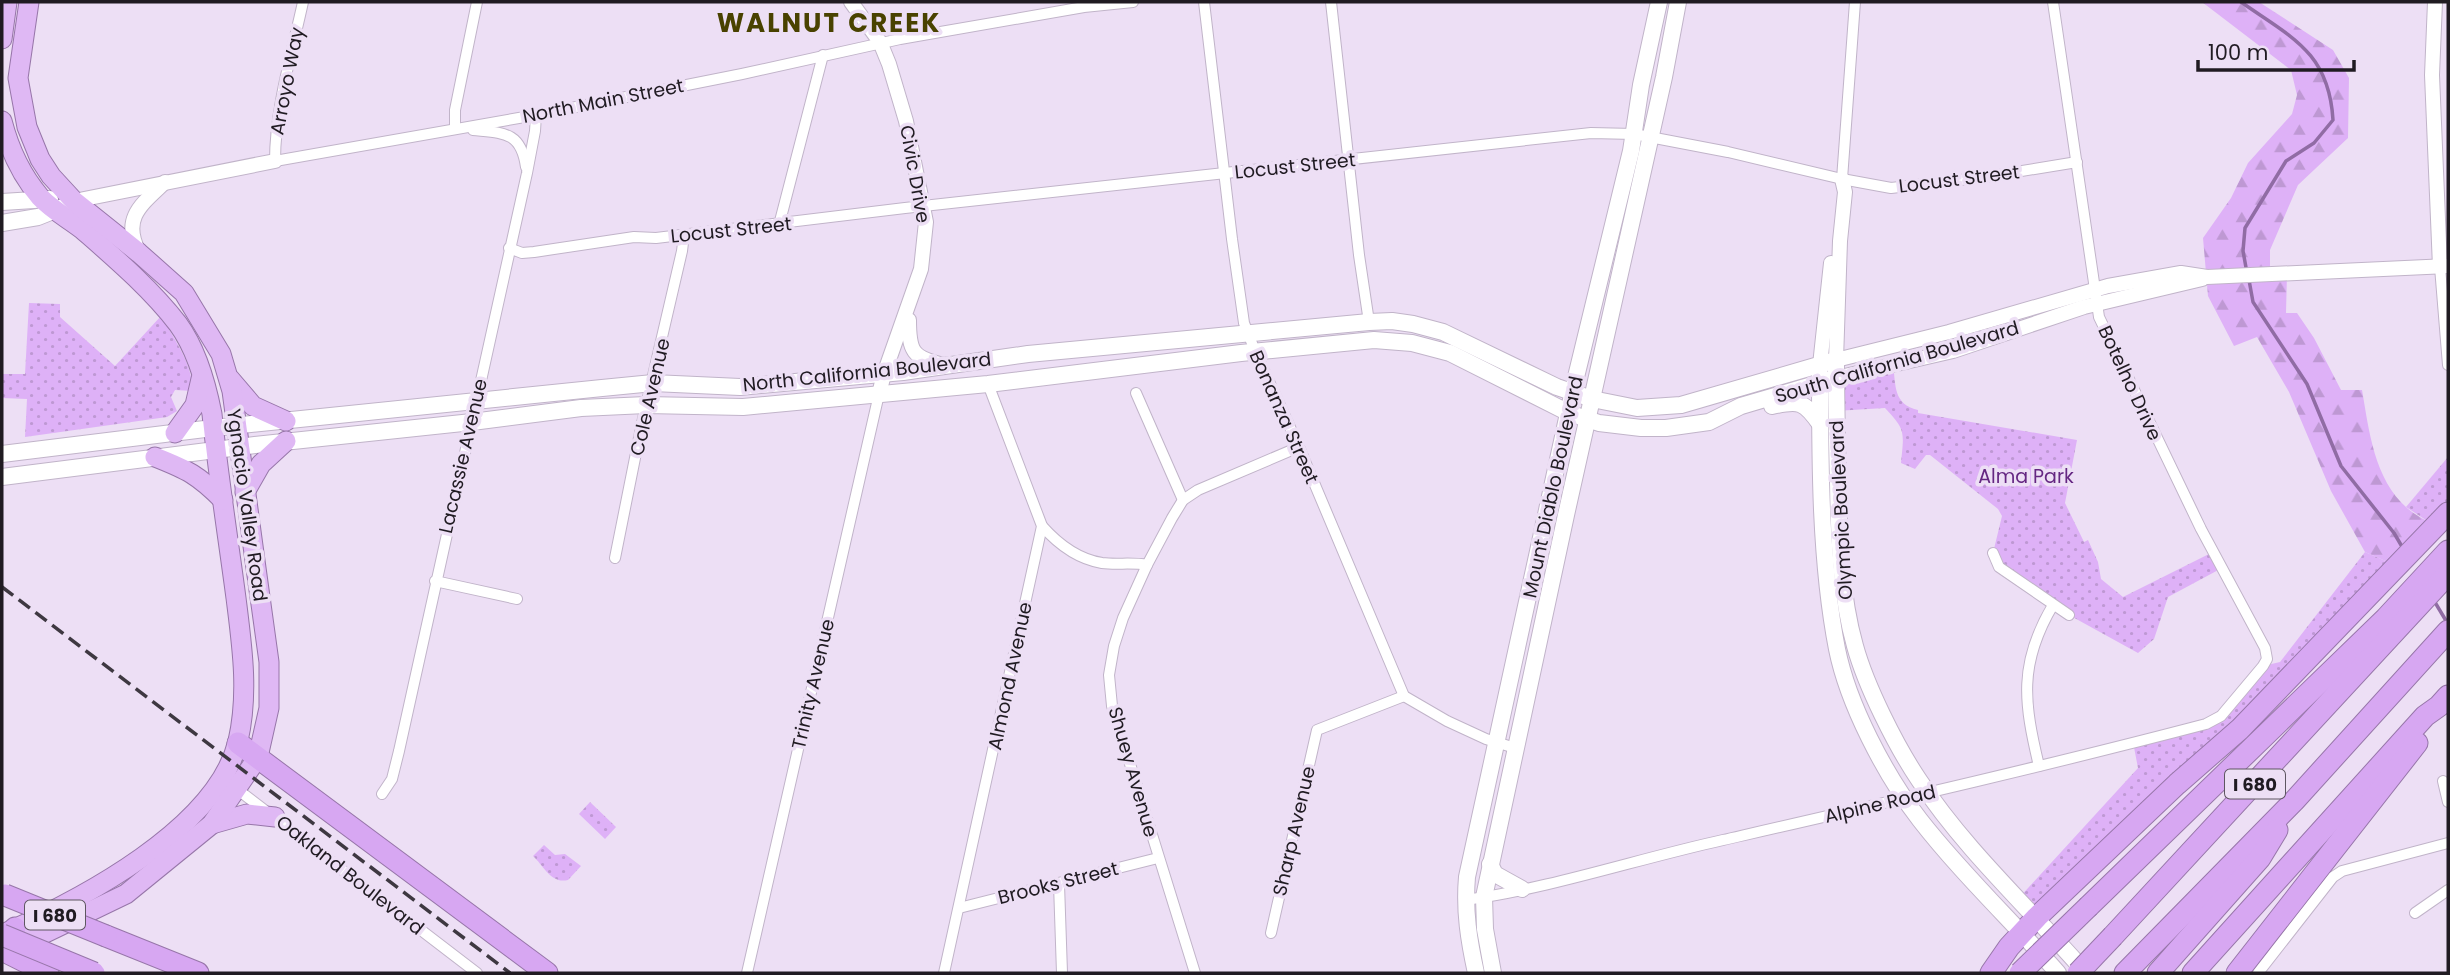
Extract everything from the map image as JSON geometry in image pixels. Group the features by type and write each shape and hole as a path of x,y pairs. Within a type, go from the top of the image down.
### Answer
{"highway":[{"path":"2,38 7,2"},
{"name":"Ygnacio Valley Road","path":"5,941 126,894 212,824 230,784 244,699 243,661 214,428 202,374 195,353 179,326 150,292 81,229 40,159 27,127 18,78 29,2"},
{"name":"Ygnacio Valley Road","path":"2,121 15,156 41,198 66,206 139,253 184,293 221,354 232,391 269,662 269,708 258,757 230,784 148,852 96,887 5,941"},
{"path":"175,433 195,405 202,374"},
{"path":"228,376 253,406 286,431 261,464 245,492"},
{"path":"155,457 191,471 223,500"},
{"path":"1991,973 2030,925 2177,784 2240,729 2442,520"},
{"path":"2020,973 2391,625 2448,551"},
{"name":"I 680","path":"2078,973 2391,625 2448,574"},
{"name":"I 680","path":"2130,968 2294,801 2448,631"},
{"path":"2193,973 2425,716 2444,701"},
{"path":"2237,973 2431,725 2444,701"},
{"path":"238,743 547,973"},
{"path":"2158,973 2260,858 2294,801"},
{"path":"212,824 247,814 275,817"},
{"name":"I 680","path":"4,894 198,973"},
{"path":"5,941 48,973"},
{"name":"I 680","path":"5,941 94,973"}],"main road":[{"name":"Mount Diablo Boulevard","path":"1493,973 1485,929 1484,897 1592,399 1642,136 1641,85 1659,2"},
{"name":"Mount Diablo Boulevard","path":"1476,973 1467,929 1467,877 1573,393 1678,2"},
{"path":"2,202 41,198"},
{"name":"North Main Street","path":"2,223 66,206"},
{"name":"North California Boulevard","path":"2,477 239,447 286,431 477,400 653,383 740,387 884,374 1101,346 1369,322 1392,321 1443,332 1573,393 1592,399"},
{"name":"North California Boulevard","path":"2,454 236,426 286,431 472,422 581,408 646,405 743,407 988,384 1255,351 1374,340 1412,343 1450,353 1569,413 1587,419"},
{"name":"South California Boulevard","path":"1592,399 1637,408 1681,405 1828,363"},
{"name":"Olympic Boulevard","path":"1828,363 1843,582 1850,625 1867,681 1902,751 1929,793 2030,925 2058,973"},
{"name":"South California Boulevard","path":"1587,419 1628,426 1666,428 1709,422 1741,407 1828,381"},
{"name":"Olympic Boulevard","path":"1828,381 1821,425 1825,562 1838,651 1865,728 1919,820 1957,864 2086,973"},
{"path":"1725,416 1789,402 1811,410 1821,425"},
{"path":"1490,864 1495,874 1522,890"}],"street":[{"name":"Arroyo Way","path":"275,161 281,106 303,2"},
{"path":"477,2 455,110 455,128 495,132 514,138 522,148 527,173"},
{"name":"Civic Drive","path":"851,2 880,43 899,94 925,207 926,242 921,269 879,394"},
{"name":"North Main Street","path":"66,206 166,181 536,115 880,43 1089,4 1133,2"},
{"name":"Bonanza Street","path":"1204,2 1223,174 1247,334 1299,447 1404,696"},
{"path":"1331,2 1369,322"},
{"name":"Olympic Boulevard","path":"1828,363 1838,191 1842,179 1855,2"},
{"name":"Botelho Drive","path":"2053,2 2099,317 2201,529 2264,648 2267,659"},
{"path":"2435,2 2432,75 2448,365"},
{"path":"779,225 823,55"},
{"name":"Lacassie Avenue","path":"382,794 392,779 527,173 536,115"},
{"name":"Locust Street","path":"509,248 525,253 634,237 656,238 779,225 1591,133 1642,136 1891,188 1985,177 2077,162"},
{"path":"139,253 132,239 132,221 141,205 166,181"},
{"name":"Cole Avenue","path":"615,558 684,235"},
{"name":"South California Boulevard","path":"1828,363 2181,273 2207,277 2444,266"},
{"name":"South California Boulevard","path":"1828,381 1953,351 2095,297"},
{"path":"909,306 909,341 914,353 923,360 945,365"},
{"path":"988,384 1042,526 1062,545 1085,558 1103,563 1147,565"},
{"path":"1136,393 1183,500 1198,490 1299,447"},
{"name":"Trinity Avenue","path":"747,973 879,394"},
{"name":"Shuey Avenue","path":"1183,500 1147,565 1123,618 1109,675 1119,731 1195,973"},
{"name":"Almond Avenue","path":"944,973 1042,526"},
{"path":"1993,553 1999,567 2069,614"},
{"path":"435,581 517,599"},
{"path":"2039,766 2026,696 2028,662 2035,639 2053,605"},
{"name":"Alpine Road","path":"1465,900 1522,890 2206,724 2221,716 2267,659"},
{"path":"1404,696 1447,720 1515,748"},
{"name":"Sharp Avenue","path":"1271,933 1317,730 1404,696"},
{"path":"2443,781 2448,802"},
{"name":"Oakland Boulevard","path":"230,784 477,973"},
{"path":"2258,973 2333,877 2342,871 2448,843"},
{"name":"Brooks Street","path":"959,908 1158,858"},
{"path":"1059,884 1062,973"},
{"path":"2415,913 2448,890"}],"green space":[{"path":"2202,2 2259,2 2333,50 2349,78 2348,138 2298,185 2270,250 2270,274 2287,274 2286,313 2297,313 2314,338 2341,390 2362,390 2375,453 2387,483 2407,508 2435,526 2397,566 2365,552 2331,491 2289,392 2257,337 2234,346 2208,296 2203,238 2231,198 2248,163 2292,114 2297,95 2291,70"},
{"path":"29,303 60,304 60,317 115,366 161,316 186,361 193,391 175,390 171,397 177,411 167,417 25,437 27,399 2,398 2,374 25,374"},
{"name":"Alma Park","path":"1893,364 1900,399 1918,410 1918,413 2077,440 2065,503 2084,542 2088,540 2098,562 2101,579 2123,597 2213,552 2222,568 2168,597 2154,639 2138,653 2069,615 1999,567 1993,553 2002,516 1998,509 1930,455 1926,455 1915,469 1901,463 1902,432 1885,408 1835,411 1836,378"},
{"path":"2448,457 2448,513 2435,526 2406,507"},
{"path":"2365,552 2397,566 2037,917 2018,899 2138,768 2133,742 2206,724 2263,666 2280,662"},
{"path":"590,802 616,827 605,839 579,814"},
{"path":"544,845 555,855 565,854 581,866 568,880 552,877 533,856"}],"waterway":[{"path":"2241,2 2291,37 2315,62 2330,97 2333,120 2314,143 2286,161 2245,228 2243,251 2247,273"},
{"path":"2249,280 2253,302 2307,384 2341,466 2394,533 2404,550"},
{"path":"2433,599 2448,624"}],"railway":[{"path":"2,587 510,973"}],"district":[{"name":"WALNUT CREEK","path":"829,23"}]}
